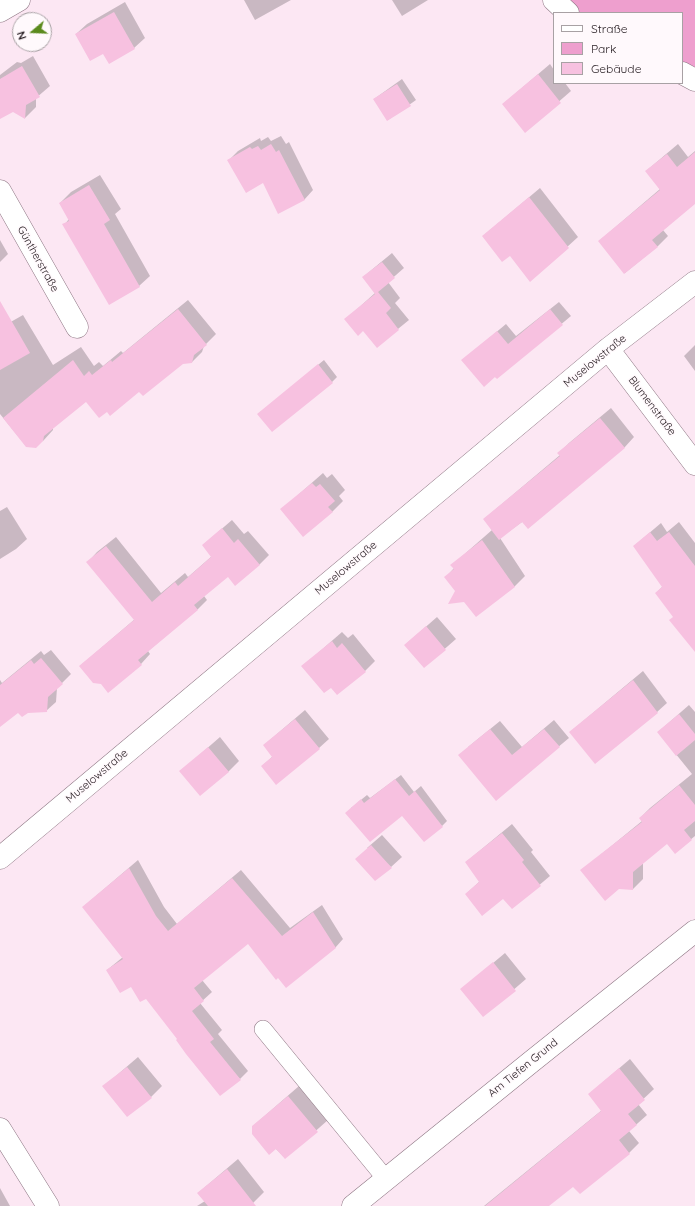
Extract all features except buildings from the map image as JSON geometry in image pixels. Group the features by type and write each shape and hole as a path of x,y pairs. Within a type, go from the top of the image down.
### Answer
{"street":[{"path":"0,11 19,0"},
{"path":"554,0 567,12"},
{"path":"683,74 695,80"},
{"name":"Güntherstraße","path":"0,191 76,327"},
{"name":"Muselowstraße","path":"0,858 608,349 695,282"},
{"name":"Blumenstraße","path":"608,349 695,464"},
{"name":"Am Tiefen Grund","path":"353,1206 695,931"},
{"path":"0,1129 48,1206"}],"lane":[{"path":"263,1028 386,1179"}],"green space":[{"path":"566,0 695,0 695,71 683,65 683,12 577,12"}]}
